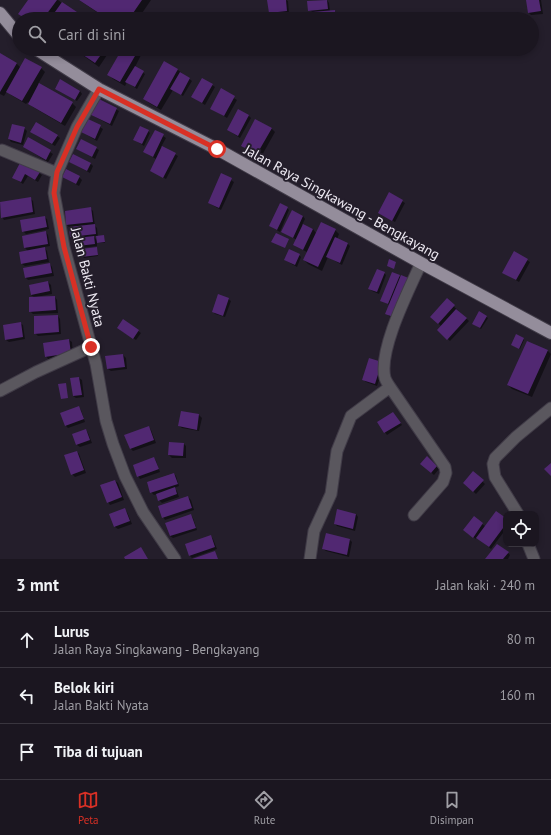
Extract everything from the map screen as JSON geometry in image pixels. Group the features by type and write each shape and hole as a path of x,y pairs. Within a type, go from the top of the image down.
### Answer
{"main road":[{"path":"0,12 12,27"},
{"name":"Jalan Raya Singkawang - Bengkayang","path":"47,56 99,89 217,149 421,263 551,333"}],"street":[{"name":"Jalan Bakti Nyata","path":"99,89 77,127 57,172 54,193 64,247 96,364 106,421 113,444 124,476 143,512 175,559"},
{"path":"2,150 57,172"},
{"path":"414,515 443,482 446,473 445,467 385,379 385,367 389,338 421,263"},
{"path":"0,391 36,372 91,347"},
{"path":"310,559 314,531 330,494 337,451 351,416 390,386"},
{"path":"516,511 495,477 493,464 495,458 516,437 551,408"},
{"path":"529,547 534,559"}],"building":[{"path":"28,0 57,0 48,12 19,12"},
{"path":"79,0 142,0 134,12 97,12"},
{"path":"267,0 286,0 287,11 269,12"},
{"path":"327,0 328,9 308,11 307,1"},
{"path":"526,0 539,0 541,11 528,12"},
{"path":"62,2 77,12 55,12"},
{"path":"335,10 335,12 312,12"},
{"path":"0,53 17,63 0,92"},
{"path":"84,56 100,56 95,63"},
{"path":"118,56 135,56 120,82 107,75"},
{"path":"25,58 42,67 22,101 6,92"},
{"path":"164,61 178,69 157,107 143,99"},
{"path":"135,66 144,71 135,87 125,82"},
{"path":"180,72 190,78 181,95 170,89"},
{"path":"202,78 213,84 202,103 191,97"},
{"path":"60,79 80,91 75,100 55,89"},
{"path":"39,83 73,102 61,123 28,104"},
{"path":"221,88 235,96 224,116 210,109"},
{"path":"97,98 117,108 110,124 89,114"},
{"path":"238,109 249,115 238,136 227,130"},
{"path":"88,119 101,125 95,139 81,132"},
{"path":"255,119 272,128 257,154 241,146"},
{"path":"36,122 58,135 52,144 30,132"},
{"path":"12,124 25,127 21,143 8,139"},
{"path":"140,126 149,130 142,144 133,140"},
{"path":"155,130 164,134 153,157 143,152"},
{"path":"28,137 51,150 46,160 23,147"},
{"path":"81,139 97,147 92,157 76,149"},
{"path":"162,146 176,153 163,178 150,171"},
{"path":"73,154 91,163 87,171 69,162"},
{"path":"21,161 40,172 35,180 25,174 21,182 12,178"},
{"path":"66,169 80,176 76,184 62,177"},
{"path":"221,173 232,178 219,208 208,203"},
{"path":"389,192 403,200 392,221 378,213"},
{"path":"31,197 33,212 1,218 0,202"},
{"path":"280,203 288,207 277,230 269,226"},
{"path":"91,207 93,222 66,225 65,211"},
{"path":"292,210 303,216 293,238 281,232"},
{"path":"45,216 47,227 22,232 20,220"},
{"path":"321,222 336,229 318,267 303,260"},
{"path":"95,224 96,234 70,237 69,227"},
{"path":"303,224 313,229 303,250 293,245"},
{"path":"46,231 48,244 24,248 22,236"},
{"path":"276,233 289,239 285,248 271,242"},
{"path":"104,235 105,242 97,243 96,236"},
{"path":"94,236 95,244 78,246 77,238"},
{"path":"335,237 348,243 340,263 326,257"},
{"path":"45,247 47,259 21,264 19,252"},
{"path":"97,247 98,255 82,257 81,249"},
{"path":"289,249 300,254 295,265 284,260"},
{"path":"514,251 528,259 516,280 502,273"},
{"path":"389,259 396,262 394,269 387,266"},
{"path":"50,263 52,273 25,278 23,268"},
{"path":"377,269 385,272 377,292 368,289"},
{"path":"392,272 400,275 388,304 380,301"},
{"path":"401,275 411,279 396,318 385,314"},
{"path":"48,281 50,291 31,295 29,285"},
{"path":"218,294 229,298 223,316 212,312"},
{"path":"55,296 56,310 29,312 29,297"},
{"path":"447,298 455,305 438,324 430,317"},
{"path":"456,309 467,318 447,340 437,330"},
{"path":"479,311 487,316 480,328 472,324"},
{"path":"58,315 59,332 34,334 34,316"},
{"path":"123,319 139,330 133,339 117,328"},
{"path":"21,322 23,337 5,340 3,325"},
{"path":"516,334 524,338 519,349 511,345"},
{"path":"69,339 71,353 45,357 43,343"},
{"path":"527,341 548,350 528,394 507,385"},
{"path":"123,354 125,367 107,369 105,356"},
{"path":"369,358 382,362 375,384 362,380"},
{"path":"79,377 82,395 73,396 70,378"},
{"path":"66,383 68,398 61,399 58,384"},
{"path":"79,406 84,419 65,426 60,413"},
{"path":"181,411 199,414 197,430 178,426"},
{"path":"393,412 401,423 384,433 377,422"},
{"path":"149,426 154,440 130,449 124,435"},
{"path":"86,429 90,440 76,445 72,434"},
{"path":"169,442 184,443 183,456 168,455"},
{"path":"77,451 84,470 71,475 64,455"},
{"path":"427,456 437,466 431,473 420,464"},
{"path":"154,457 159,469 137,477 133,465"},
{"path":"551,463 551,476 544,469"},
{"path":"473,471 484,480 473,492 463,483"},
{"path":"174,473 178,484 150,493 147,482"},
{"path":"115,480 122,497 107,503 100,485"},
{"path":"175,487 177,494 158,501 156,494"},
{"path":"188,496 192,508 162,518 158,506"},
{"path":"125,508 130,521 114,527 109,514"},
{"path":"337,509 356,514 353,529 334,524"},
{"path":"496,511 503,516 503,528 489,547 476,538"},
{"path":"191,514 196,528 170,536 165,523"},
{"path":"474,516 483,523 473,538 463,530"},
{"path":"326,533 350,539 347,555 322,549"},
{"path":"211,535 215,547 189,556 185,544"},
{"path":"497,544 509,552 503,559 485,559"},
{"path":"141,547 148,559 125,559 124,557"},
{"path":"215,551 218,559 192,559"}],"route":[{"path":"91,347 64,247 54,193 57,172 77,127 99,89 217,149"}]}
